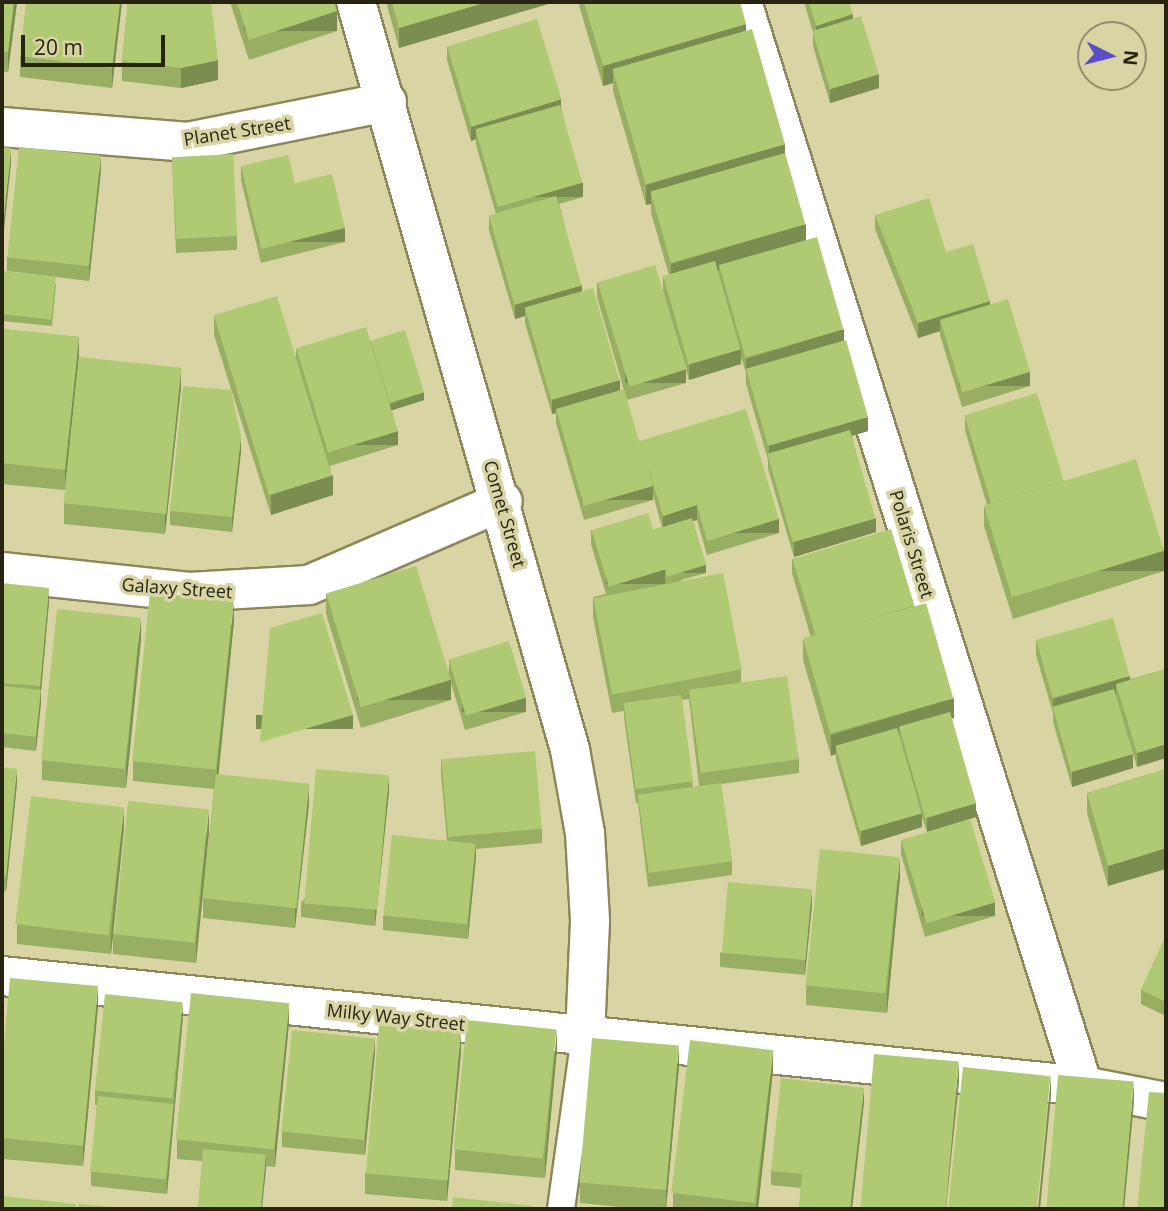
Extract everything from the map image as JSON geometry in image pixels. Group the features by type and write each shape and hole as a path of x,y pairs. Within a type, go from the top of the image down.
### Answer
{"street":[{"name":"Comet Street","path":"356,2 503,501 570,751 585,833 590,921 585,1037"},
{"name":"Polaris Street","path":"742,2 1083,1086"},
{"name":"Planet Street","path":"2,127 188,142 387,102"},
{"name":"Galaxy Street","path":"2,572 189,592 309,585 503,501"},
{"name":"Milky Way Street","path":"2,976 1083,1086 1166,1102"}],"lane":[{"path":"561,1209 585,1037"}],"building":[{"path":"2,2 14,2 8,52 2,51"},
{"path":"26,2 120,2 112,68 20,56"},
{"path":"128,2 211,2 218,60 181,68 122,61"},
{"path":"237,2 334,2 337,11 249,40"},
{"path":"392,2 487,2 399,28"},
{"path":"584,2 740,2 746,24 603,66"},
{"path":"809,2 849,2 853,14 816,26"},
{"path":"861,16 879,74 830,89 812,31"},
{"path":"537,19 562,99 472,127 447,46"},
{"path":"752,29 785,144 646,184 613,69"},
{"path":"560,105 582,183 498,207 475,129"},
{"path":"2,147 11,148 2,235"},
{"path":"19,147 101,156 89,266 7,257"},
{"path":"785,153 805,224 671,263 650,192"},
{"path":"233,154 237,236 176,239 172,157"},
{"path":"288,155 295,183 332,174 345,228 261,249 241,166"},
{"path":"556,196 582,285 514,305 489,215"},
{"path":"929,198 946,252 973,244 990,301 918,323 875,215"},
{"path":"817,237 843,329 745,357 719,265"},
{"path":"715,261 740,349 688,364 663,276"},
{"path":"655,265 687,369 629,387 598,283"},
{"path":"2,271 56,277 51,319 2,314"},
{"path":"593,288 619,380 551,400 525,308"},
{"path":"277,296 332,476 269,495 214,315"},
{"path":"1008,299 1030,372 962,392 940,320"},
{"path":"366,327 398,431 328,453 296,348"},
{"path":"2,329 79,337 65,470 2,463"},
{"path":"405,330 424,392 390,403 371,341"},
{"path":"846,340 868,417 768,446 746,369"},
{"path":"79,357 181,368 166,514 64,503"},
{"path":"183,386 231,390 241,436 232,517 170,511"},
{"path":"624,389 639,441 746,409 779,519 707,541 697,505 663,516 647,463 653,486 584,506 556,409"},
{"path":"1037,393 1064,481 991,503 964,415"},
{"path":"850,430 875,518 793,542 767,454"},
{"path":"1136,459 1164,551 1012,597 984,505"},
{"path":"648,513 665,569 609,587 592,530"},
{"path":"692,518 706,565 667,577 653,530"},
{"path":"891,529 914,606 816,636 793,559"},
{"path":"416,566 451,680 361,707 326,593"},
{"path":"723,573 742,669 612,694 593,598"},
{"path":"2,583 49,588 40,686 2,683"},
{"path":"150,592 234,601 216,770 132,761"},
{"path":"926,603 953,698 830,733 803,638"},
{"path":"57,609 141,618 125,769 41,760"},
{"path":"322,613 353,715 260,742 270,628"},
{"path":"1113,618 1130,676 1053,698 1036,640"},
{"path":"509,641 526,697 466,716 449,659"},
{"path":"1166,669 1166,744 1137,753 1116,684"},
{"path":"787,676 799,759 701,773 689,690"},
{"path":"2,686 41,690 36,737 2,733"},
{"path":"1114,689 1133,754 1071,772 1052,707"},
{"path":"681,695 693,781 636,789 624,703"},
{"path":"950,712 976,803 925,818 899,727"},
{"path":"897,728 922,814 860,831 835,746"},
{"path":"535,751 542,829 448,837 441,759"},
{"path":"2,767 17,769 6,877 2,877"},
{"path":"316,769 389,775 377,910 304,903"},
{"path":"1166,769 1166,848 1108,866 1087,793"},
{"path":"216,774 309,784 296,908 203,898"},
{"path":"721,783 732,861 649,873 638,795"},
{"path":"31,796 124,807 109,935 15,924"},
{"path":"128,801 209,809 195,943 114,934"},
{"path":"970,819 995,902 927,923 901,840"},
{"path":"392,835 476,844 467,924 384,916"},
{"path":"820,849 900,857 885,994 806,985"},
{"path":"728,882 812,889 805,960 722,953"},
{"path":"1166,936 1166,1002 1141,990"},
{"path":"10,978 98,986 83,1146 2,1138 2,1065"},
{"path":"191,993 289,1003 274,1150 176,1139"},
{"path":"105,994 183,1002 172,1099 95,1090"},
{"path":"467,1020 557,1029 543,1159 453,1149"},
{"path":"379,1024 461,1031 448,1181 366,1173"},
{"path":"292,1030 375,1039 364,1140 281,1131"},
{"path":"592,1038 679,1046 666,1190 579,1182"},
{"path":"690,1040 773,1050 755,1203 671,1193"},
{"path":"874,1054 959,1061 946,1209 860,1209"},
{"path":"963,1067 1051,1076 1037,1209 948,1209"},
{"path":"1058,1075 1134,1082 1123,1209 1046,1209"},
{"path":"781,1078 864,1088 850,1209 799,1207 802,1174 771,1171"},
{"path":"1149,1092 1166,1093 1166,1209 1137,1209"},
{"path":"98,1096 174,1104 166,1180 90,1172"},
{"path":"203,1149 266,1154 261,1209 198,1209"},
{"path":"2,1196 76,1204 75,1209 2,1209"},
{"path":"453,1197 532,1206 531,1209 452,1209"},
{"path":"79,1204 134,1209 78,1209"}]}
